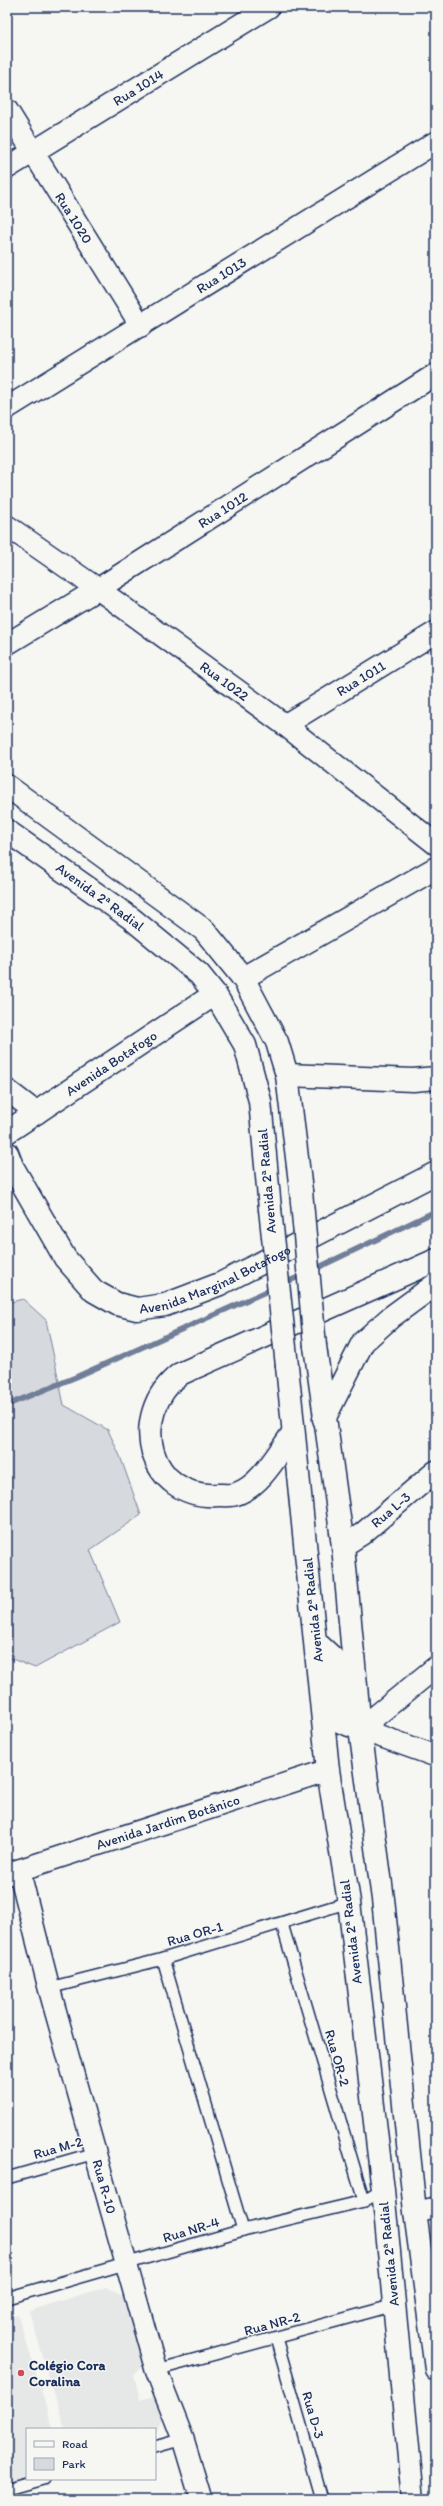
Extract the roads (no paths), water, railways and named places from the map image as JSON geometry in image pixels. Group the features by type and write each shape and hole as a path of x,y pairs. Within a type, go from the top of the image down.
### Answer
{"main road":[{"path":"7,786 204,930 243,978 277,1042 287,1075 301,1191 315,1346 343,1546 360,1729 383,1899 415,2212 436,2369"},
{"name":"Avenida 2ª Radial","path":"7,831 132,918 199,974 215,994 245,1045 260,1101 293,1433 317,1644 328,1770 348,1902 382,2190 395,2306 413,2499"},
{"path":"243,978 436,868"},
{"name":"Avenida Botafogo","path":"7,1132 215,994"},
{"path":"287,1075 413,1080 436,1078"},
{"name":"Avenida Marginal Botafogo","path":"7,1154 12,1166 65,1258 94,1291 117,1304 137,1309 166,1305 220,1284 436,1173"},
{"path":"293,1433 264,1475 236,1494 204,1496 178,1486 163,1471 153,1453 149,1427 153,1408 162,1392 180,1374 436,1260"},
{"path":"324,1418 362,1342 391,1317 436,1284"},
{"path":"317,1644 333,1658 341,1722 360,1729"}],"street":[{"name":"Rua 1014","path":"7,168 270,7"},
{"name":"Rua 1020","path":"7,110 140,326"},
{"name":"Rua 1013","path":"7,408 436,142"},
{"name":"Rua 1012","path":"7,644 98,589 436,374"},
{"name":"Rua 1022","path":"7,526 98,589 285,725 436,844"},
{"name":"Rua 1011","path":"285,725 436,632"},
{"path":"7,1090 37,1113"},
{"name":"Rua L-3","path":"343,1546 362,1534 436,1471"},
{"path":"360,1729 436,1667"},
{"path":"360,1729 436,1756"},
{"name":"Avenida Jardim Botânico","path":"13,1872 328,1770"},
{"name":"Rua R-10","path":"13,1872 49,1988 156,2370 183,2439 201,2499"},
{"path":"415,2212 436,2208"}],"lane":[{"name":"Rua OR-1","path":"49,1988 163,1959 282,1924 348,1902"},
{"name":"Rua OR-2","path":"282,1924 364,2201"},
{"path":"163,1959 242,2230"},
{"name":"Rua M-2","path":"7,2178 95,2153"},
{"name":"Rua NR-4","path":"7,2298 126,2265 242,2230 364,2201 382,2190"},
{"name":"Rua NR-2","path":"156,2370 395,2306"},
{"name":"Rua D-3","path":"276,2338 322,2499"},
{"path":"156,2447 183,2439"},
{"path":"7,2489 39,2480"}],"waterway":[{"path":"313,1270 436,1211"},
{"path":"282,1284 303,1275"},
{"path":"7,1405 76,1377 274,1288"}],"place":[{"name":"Colégio Cora Coralina","path":"21,2373"}]}
